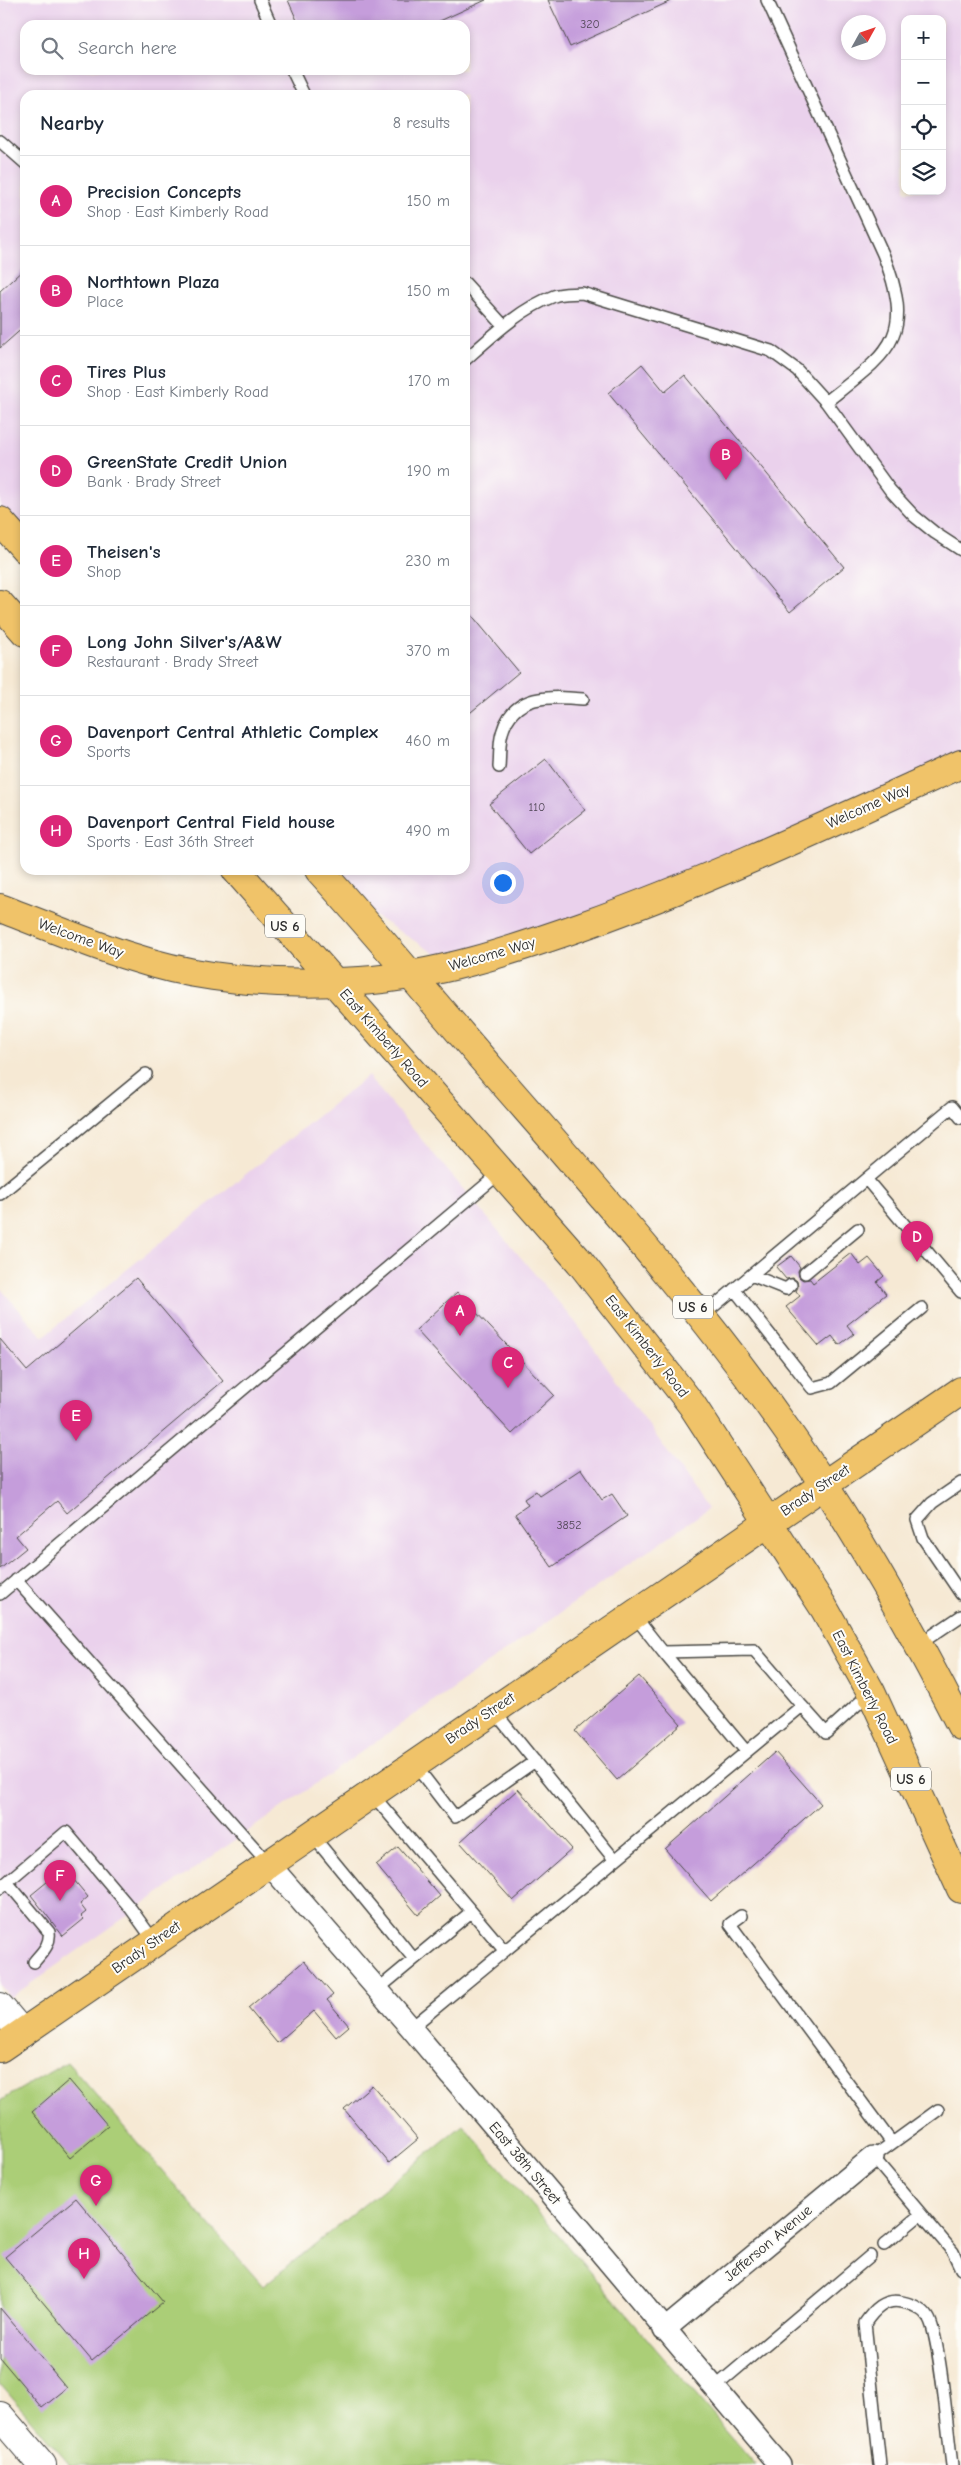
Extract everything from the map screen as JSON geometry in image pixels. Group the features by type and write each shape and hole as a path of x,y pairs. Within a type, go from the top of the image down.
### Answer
{"main road":[{"path":"0,521 20,543"},
{"path":"0,604 20,626"},
{"name":"Welcome Way","path":"0,908 81,939 157,964 212,976 271,981 361,981 408,974 455,966 552,936 646,903 961,764"},
{"name":"East Kimberly Road","path":"240,875 580,1262 692,1405 770,1521 824,1608 871,1692 961,1889"},
{"name":"US 6","path":"322,875 611,1207 701,1316 787,1431 822,1485 918,1644 961,1726"},
{"name":"Brady Street","path":"11,2040 822,1485 958,1399"}],"street":[{"name":"East 38th Street","path":"268,1863 411,2028 664,2330 780,2465"},
{"path":"0,2007 11,2040"},
{"name":"Jefferson Avenue","path":"664,2330 873,2157"},
{"path":"0,2416 42,2465"}],"lane":[{"path":"260,0 269,20"},
{"path":"767,0 883,254 892,275 899,306 896,330 884,353 872,366 826,402"},
{"path":"294,75 302,90"},
{"path":"0,141 20,159"},
{"path":"470,289 504,326"},
{"path":"470,356 504,326 528,309 556,295 582,293 770,351 797,370 826,402 896,496 935,533 961,550"},
{"path":"499,767 501,735 505,724 529,700 554,696 583,699"},
{"path":"0,1194 146,1074"},
{"path":"701,1316 867,1180 952,1107 961,1118"},
{"path":"0,1594 501,1172"},
{"path":"867,1180 961,1292"},
{"path":"805,1273 858,1229"},
{"path":"751,1275 786,1289 791,1285"},
{"path":"734,1290 812,1388 831,1383 922,1308"},
{"path":"961,1483 932,1503 917,1520 923,1538 961,1594"},
{"path":"16,1580 268,1863"},
{"path":"633,1613 745,1750"},
{"path":"918,1644 961,1616"},
{"path":"663,1652 754,1650 826,1733 871,1692"},
{"path":"411,2028 745,1750 802,1706"},
{"path":"493,1709 614,1859"},
{"path":"414,1764 455,1817 535,1760"},
{"path":"371,1793 504,1950"},
{"path":"34,1962 47,1946 50,1938 48,1932 3,1885 66,1832 131,1908 154,1941"},
{"path":"311,1833 414,1959"},
{"path":"378,1990 471,1912"},
{"path":"741,1916 730,1924 892,2143"},
{"path":"938,2110 873,2157 953,2252 961,2269"},
{"path":"884,2245 921,2214"},
{"path":"714,2388 870,2256"},
{"path":"880,2465 865,2323 876,2308 896,2301 914,2304 928,2317 935,2337 952,2465"}],"shaded area":[{"path":"0,0 961,0 961,764 455,966 341,895 323,875 470,875 470,90 20,90 20,543 0,521"},
{"path":"368,1076 576,1323 708,1509 10,1998 0,1986 0,1288 43,1337"}],"green space":[{"path":"67,2062 263,2286 463,2125 756,2465 70,2465 0,2384 0,2101"}],"building":[{"path":"288,0 486,0 442,20 297,20"},
{"path":"548,0 673,0 570,47"},
{"path":"20,273 20,330 0,348 0,291"},
{"path":"642,364 665,392 685,375 844,567 790,612 608,393"},
{"path":"470,613 519,672 470,713"},
{"path":"546,759 585,810 529,854 489,804"},
{"path":"851,1253 860,1265 869,1258 884,1276 877,1282 886,1294 847,1325 854,1334 839,1345 832,1336 819,1346 786,1307 800,1296 796,1291 798,1287 797,1281 793,1278 786,1279 776,1267 791,1256 800,1267 798,1271 799,1277 803,1280 810,1279 813,1283"},
{"path":"136,1278 223,1381 67,1513 57,1501 16,1536 26,1548 0,1569 0,1339 27,1371"},
{"path":"457,1292 554,1395 512,1434 416,1330"},
{"path":"581,1469 602,1500 612,1494 627,1516 552,1567 515,1514 528,1505 524,1499 536,1491 540,1496"},
{"path":"639,1676 681,1724 617,1780 575,1731"},
{"path":"775,1752 821,1804 711,1901 665,1849"},
{"path":"518,1789 572,1849 513,1901 460,1842"},
{"path":"398,1847 440,1896 418,1915 376,1865"},
{"path":"64,1868 88,1897 80,1904 86,1912 81,1916 84,1919 63,1936 31,1895"},
{"path":"304,1961 333,1995 327,2000 349,2026 336,2037 314,2011 277,2043 248,2008"},
{"path":"69,2080 108,2126 70,2158 32,2112"},
{"path":"372,2085 418,2139 389,2163 344,2109"},
{"path":"76,2198 163,2302 92,2361 5,2257"},
{"path":"0,2308 67,2388 42,2408 0,2358"}],"place":[{"name":"Northtown Plaza","path":"726,480"},
{"name":"GreenState Credit Union","path":"917,1262"},
{"name":"Precision Concepts","path":"460,1336"},
{"name":"Tires Plus","path":"508,1388"},
{"name":"Theisen's","path":"76,1441"},
{"name":"Long John Silver's/A&W","path":"60,1901"},
{"name":"Davenport Central Athletic Complex","path":"96,2206"},
{"name":"Davenport Central Field house","path":"84,2279"}]}
